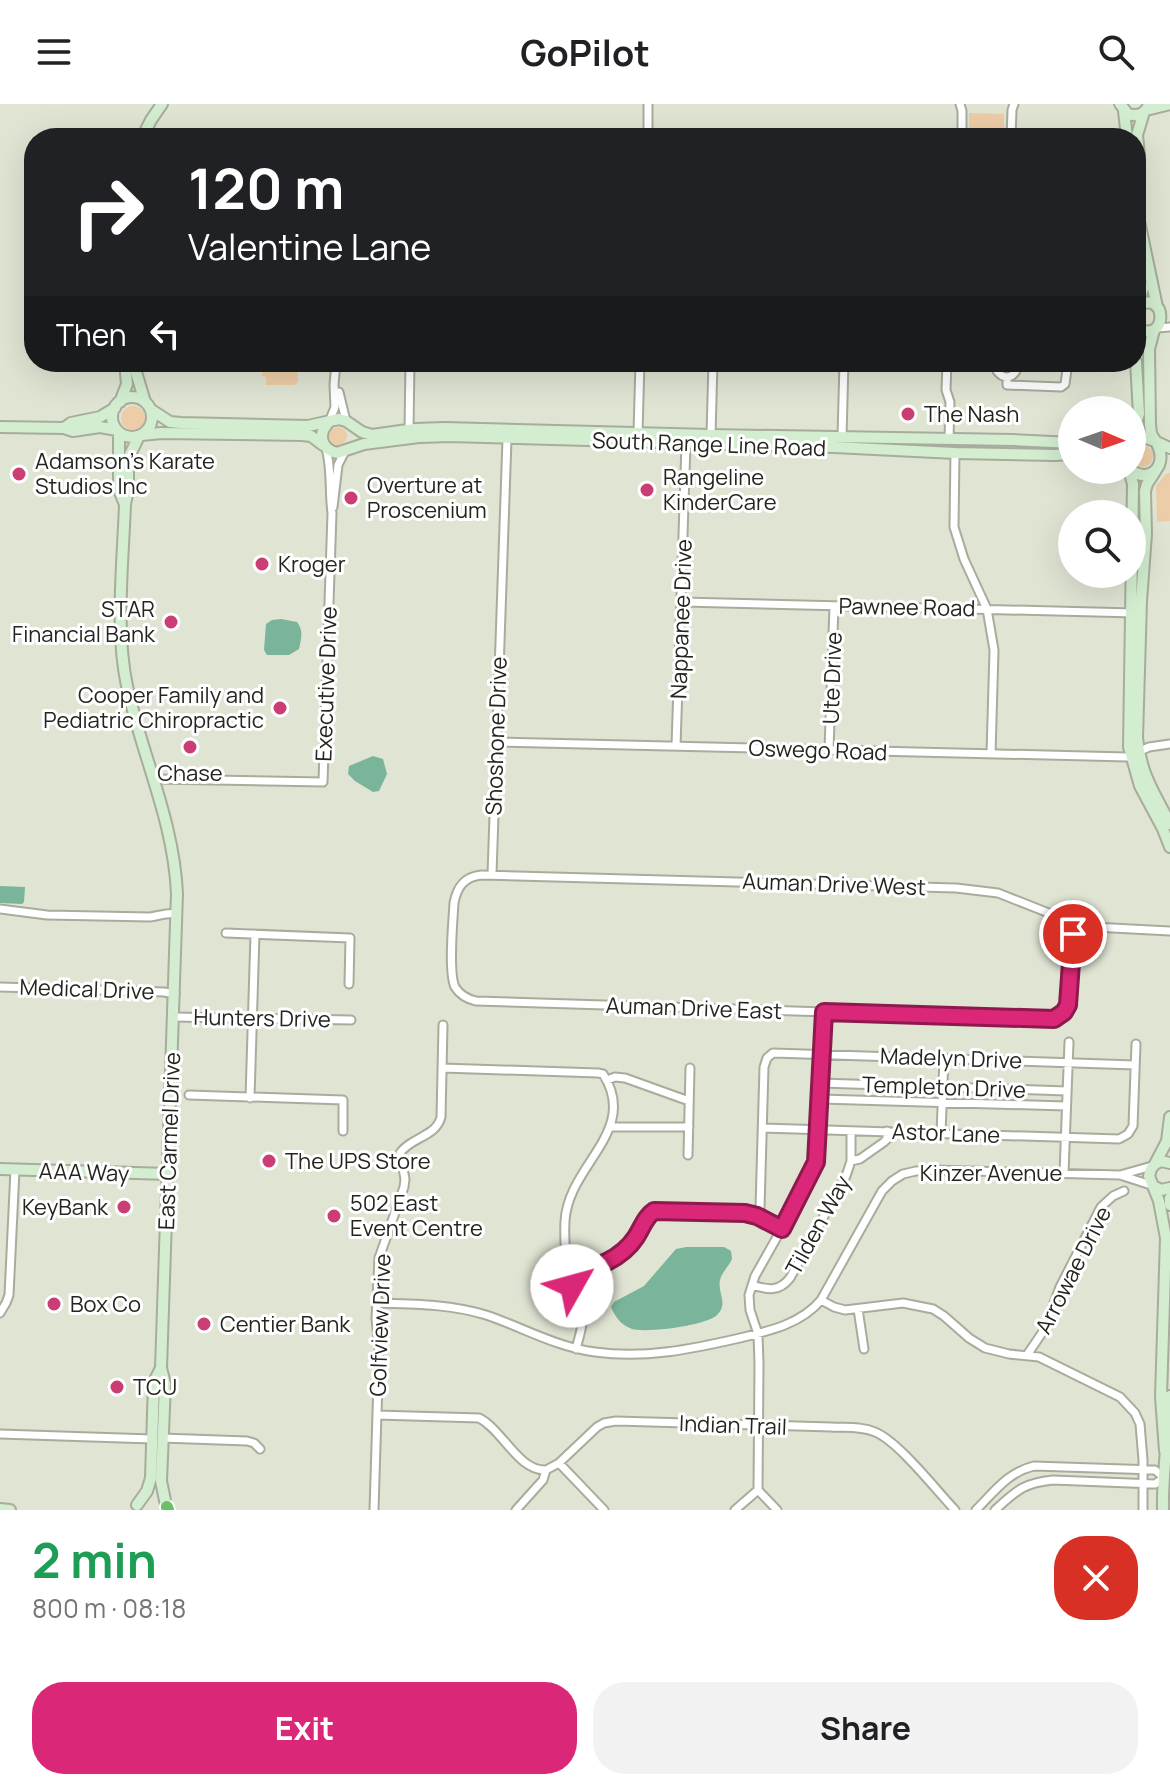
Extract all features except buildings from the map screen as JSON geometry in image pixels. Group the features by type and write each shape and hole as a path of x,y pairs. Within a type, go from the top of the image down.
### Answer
{"street":[{"path":"147,128 162,104"},
{"path":"648,104 648,128"},
{"path":"960,104 962,128"},
{"path":"1011,128 1014,104"},
{"path":"1108,104 1122,108 1132,116 1170,104"},
{"path":"1122,108 1125,128"},
{"path":"1140,128 1147,109"},
{"path":"1146,248 1162,311 1149,349 1151,434 1161,455 1145,491 1146,534 1136,613 1128,724 1140,786 1170,847"},
{"path":"1146,332 1170,327"},
{"path":"118,431 113,419 125,393 126,372"},
{"path":"136,372 152,415 150,426 141,436"},
{"path":"325,446 322,430 335,407 336,372"},
{"path":"409,430 410,372"},
{"path":"638,433 640,372"},
{"path":"711,435 713,372"},
{"path":"842,437 844,372"},
{"path":"947,372 949,439"},
{"path":"998,372 1007,378"},
{"path":"1007,378 1015,372"},
{"path":"1007,378 1007,385 1061,387 1065,384 1067,372"},
{"path":"1137,372 1138,396"},
{"path":"0,427 64,428 73,431 100,427 128,437 161,433 302,435 311,436 333,452 346,451 354,440 354,431 348,423 336,376"},
{"path":"64,428 71,423 100,417 132,397 170,422 313,426 335,419 348,423"},
{"name":"South Range Line Road","path":"348,423 369,434 445,428 1058,443"},
{"name":"East Carmel Drive","path":"118,431 119,490 125,504"},
{"name":"East Carmel Drive","path":"134,1508 150,1484 165,1384 161,1368 177,882 172,842 123,666 121,620 128,459 141,436"},
{"name":"South Range Line Road","path":"346,451 364,444 468,436 1058,455"},
{"path":"1146,438 1170,448"},
{"name":"Shoshone Drive","path":"492,874 507,439"},
{"name":"Nappanee Drive","path":"676,746 686,444"},
{"name":"Executive Drive","path":"154,779 323,782 332,513 329,459 325,446"},
{"name":"Executive Drive","path":"332,513 338,465 346,451"},
{"path":"955,453 954,527 964,559 987,609 994,650 991,754"},
{"path":"1146,473 1170,461"},
{"path":"1133,484 1136,613"},
{"name":"Pawnee Road","path":"682,602 1136,613"},
{"name":"Ute Drive","path":"829,750 834,606"},
{"name":"Oswego Road","path":"496,742 1135,755 1149,747 1170,744"},
{"path":"1135,755 1170,824"},
{"name":"Auman Drive West","path":"492,874 967,889 1005,896 1074,923 1102,929 1170,931"},
{"name":"Auman Drive East","path":"492,874 474,876 463,882 454,903 452,972 460,993 471,1000 1054,1019 1068,1005 1074,923"},
{"path":"0,909 62,915 150,917 175,914"},
{"path":"226,933 350,938 349,984"},
{"path":"250,1098 255,934"},
{"name":"Medical Drive","path":"0,987 175,994"},
{"path":"777,1510 758,1490 758,1334 749,1305 755,1276 813,1171 818,1152 824,1012"},
{"name":"Hunters Drive","path":"174,1017 351,1020"},
{"name":"Golfview Drive","path":"377,1415 379,1258 404,1187 400,1153 408,1144 430,1132 439,1124 441,1117 443,1025"},
{"path":"1064,1173 1069,1042"},
{"path":"1135,1065 1136,1044"},
{"name":"Madelyn Drive","path":"763,1128 764,1067 768,1056 776,1052 1135,1065"},
{"path":"941,1133 944,1058"},
{"name":"Astor Lane","path":"763,1128 1119,1139 1128,1134 1133,1126 1135,1065"},
{"path":"442,1068 598,1073 607,1080 615,1108 610,1127 566,1207 569,1275 582,1320 576,1349"},
{"path":"688,1155 690,1068"},
{"path":"607,1080 625,1078 689,1101"},
{"name":"Templeton Drive","path":"821,1083 1067,1091"},
{"path":"189,1095 343,1100 343,1131"},
{"name":"Templeton Drive","path":"820,1099 1066,1106"},
{"path":"1163,1508 1167,1478 1161,1397 1166,1238 1162,1211 1149,1176 1167,1141 1170,1117"},
{"path":"610,1127 689,1127"},
{"path":"757,1216 760,1208 763,1128"},
{"name":"Tilden Way","path":"752,1285 774,1289 788,1281 841,1187 851,1161 851,1131"},
{"path":"851,1161 860,1159 884,1142 887,1131"},
{"path":"1154,1165 1161,1161 1170,1163"},
{"name":"Kinzer Avenue","path":"1120,1175 1154,1165"},
{"name":"AAA Way","path":"0,1169 169,1174"},
{"path":"0,1313 9,1295 15,1170"},
{"name":"Kinzer Avenue","path":"377,1303 466,1309 576,1349 610,1354 671,1353 758,1334 802,1318 821,1300 878,1196 903,1174 932,1170 1120,1175 1154,1186"},
{"path":"1154,1186 1161,1190 1170,1188"},
{"name":"Arrowae Drive","path":"1027,1355 1044,1330 1060,1287 1101,1207 1124,1191"},
{"path":"1170,1198 1170,1205"},
{"path":"569,1275 597,1267 618,1255 632,1242 654,1211 745,1213 782,1229"},
{"path":"821,1300 845,1310 903,1303 924,1307 944,1316 985,1348 1048,1360 1109,1391 1127,1404 1140,1424 1143,1510"},
{"path":"858,1309 864,1349"},
{"path":"1165,1451 1170,1396"},
{"path":"374,1510 377,1415 479,1418 489,1424 526,1464 537,1470 546,1470"},
{"name":"Indian Trail","path":"516,1510 543,1480 546,1470 559,1463 597,1427 620,1421 873,1431 899,1450 955,1510"},
{"path":"0,1434 247,1441 260,1449"},
{"name":"East Carmel Drive","path":"157,1439 167,1508"},
{"path":"559,1463 604,1510"},
{"path":"976,1510 1007,1479 1021,1469 1034,1466 1144,1477 1155,1484 1167,1478"},
{"path":"1053,1466 1053,1480"},
{"path":"995,1510 1028,1484 1053,1480 1144,1477 1155,1470 1167,1478"},
{"path":"735,1510 758,1490"},
{"path":"134,1508 152,1498 160,1500 167,1508"},
{"path":"0,1509 10,1510"}],"shaded area":[{"path":"969,113 1004,114 1004,128 969,128"},
{"path":"262,372 298,372 298,382 294,385 266,385 266,377 262,376"},
{"path":"133,406 141,410 145,418 141,426 133,430 125,426 121,418 125,410"},
{"path":"334,427 342,427 347,436 345,443 334,445 329,440 329,432"},
{"path":"1146,446 1152,452 1152,460 1146,466"},
{"path":"1170,473 1170,521 1157,522 1156,486"},
{"path":"281,619 299,625 299,649 289,655 267,655 264,650 266,624"},
{"path":"373,756 383,759 387,774 379,791 373,792 348,774 349,766"},
{"path":"0,886 25,887 24,902 0,903"},
{"path":"724,1247 731,1251 732,1259 720,1280 722,1306 711,1319 689,1325 639,1330 625,1325 614,1314 611,1307 614,1302 644,1286 676,1249"}],"place":[{"name":"The Nash","path":"908,414"},
{"name":"Adamson's Karate Studios Inc","path":"19,474"},
{"name":"Rangeline KinderCare","path":"647,490"},
{"name":"Overture at Proscenium","path":"351,498"},
{"name":"Kroger","path":"262,564"},
{"name":"STAR Financial Bank","path":"171,622"},
{"name":"Cooper Family and Pediatric Chiropractic","path":"280,708"},
{"name":"Chase","path":"190,747"},
{"name":"The UPS Store","path":"269,1161"},
{"name":"KeyBank","path":"124,1207"},
{"name":"502 East Event Centre","path":"334,1216"},
{"name":"Box Co","path":"54,1304"},
{"name":"Centier Bank","path":"204,1324"},
{"name":"TCU","path":"117,1387"}],"route":[{"path":"572,1286 569,1275 612,1260 632,1242 654,1211 745,1213 782,1229 813,1171 818,1152 824,1012 1054,1019 1068,1005 1073,934"}]}
